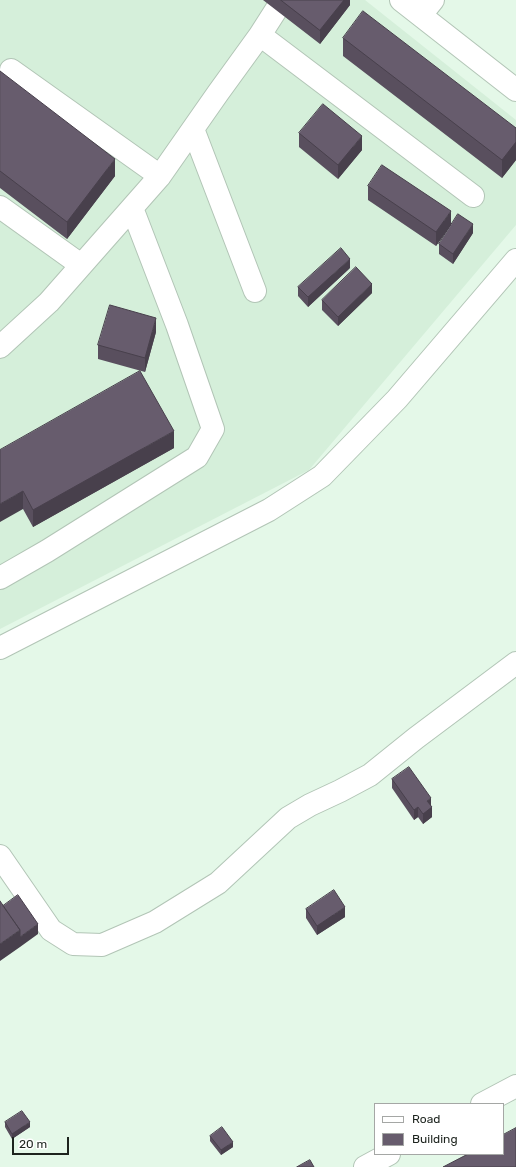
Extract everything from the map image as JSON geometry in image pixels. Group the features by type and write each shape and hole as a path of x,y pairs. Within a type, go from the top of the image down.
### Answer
{"street":[{"path":"401,0 427,8 516,90"},
{"path":"0,347 49,302 160,176 260,35 276,10"},
{"path":"260,35 473,196"},
{"path":"11,70 160,176"},
{"path":"193,129 255,291"},
{"path":"0,207 81,265"},
{"path":"0,578 47,551 197,457 213,429 177,326 132,208"},
{"path":"0,648 269,510 322,476 397,398 516,260"},
{"path":"0,856 52,930 73,944 102,946 155,922 218,883 288,818 310,805 370,775 416,738 516,663"},
{"path":"484,1103 516,1086"},
{"path":"365,1167 387,1155"}],"shaded area":[{"path":"0,0 365,0 516,120 516,225 309,470 0,629"}],"building":[{"path":"281,0 344,0 320,30"},
{"path":"363,11 516,128 516,142 502,160 343,38"},
{"path":"0,71 115,159 67,222 0,171"},
{"path":"323,104 362,136 338,165 299,133"},
{"path":"382,165 451,211 436,232 368,186"},
{"path":"458,214 473,224 453,254 439,244"},
{"path":"341,248 350,259 308,297 298,287"},
{"path":"356,267 372,284 338,317 322,300"},
{"path":"110,305 156,318 145,358 98,345"},
{"path":"140,371 174,431 33,510 23,491 0,504 0,450"},
{"path":"409,767 431,798 427,801 432,807 423,814 418,807 414,810 392,779"},
{"path":"334,890 345,907 317,926 306,909"},
{"path":"18,895 38,924 20,937 20,930 3,906"},
{"path":"0,901 20,930 0,944"},
{"path":"22,1111 30,1122 12,1134 5,1122"},
{"path":"222,1127 233,1142 221,1150 210,1136"},
{"path":"516,1128 516,1167 443,1167 466,1155 504,1155 504,1134"},
{"path":"310,1160 314,1167 297,1167"}]}
